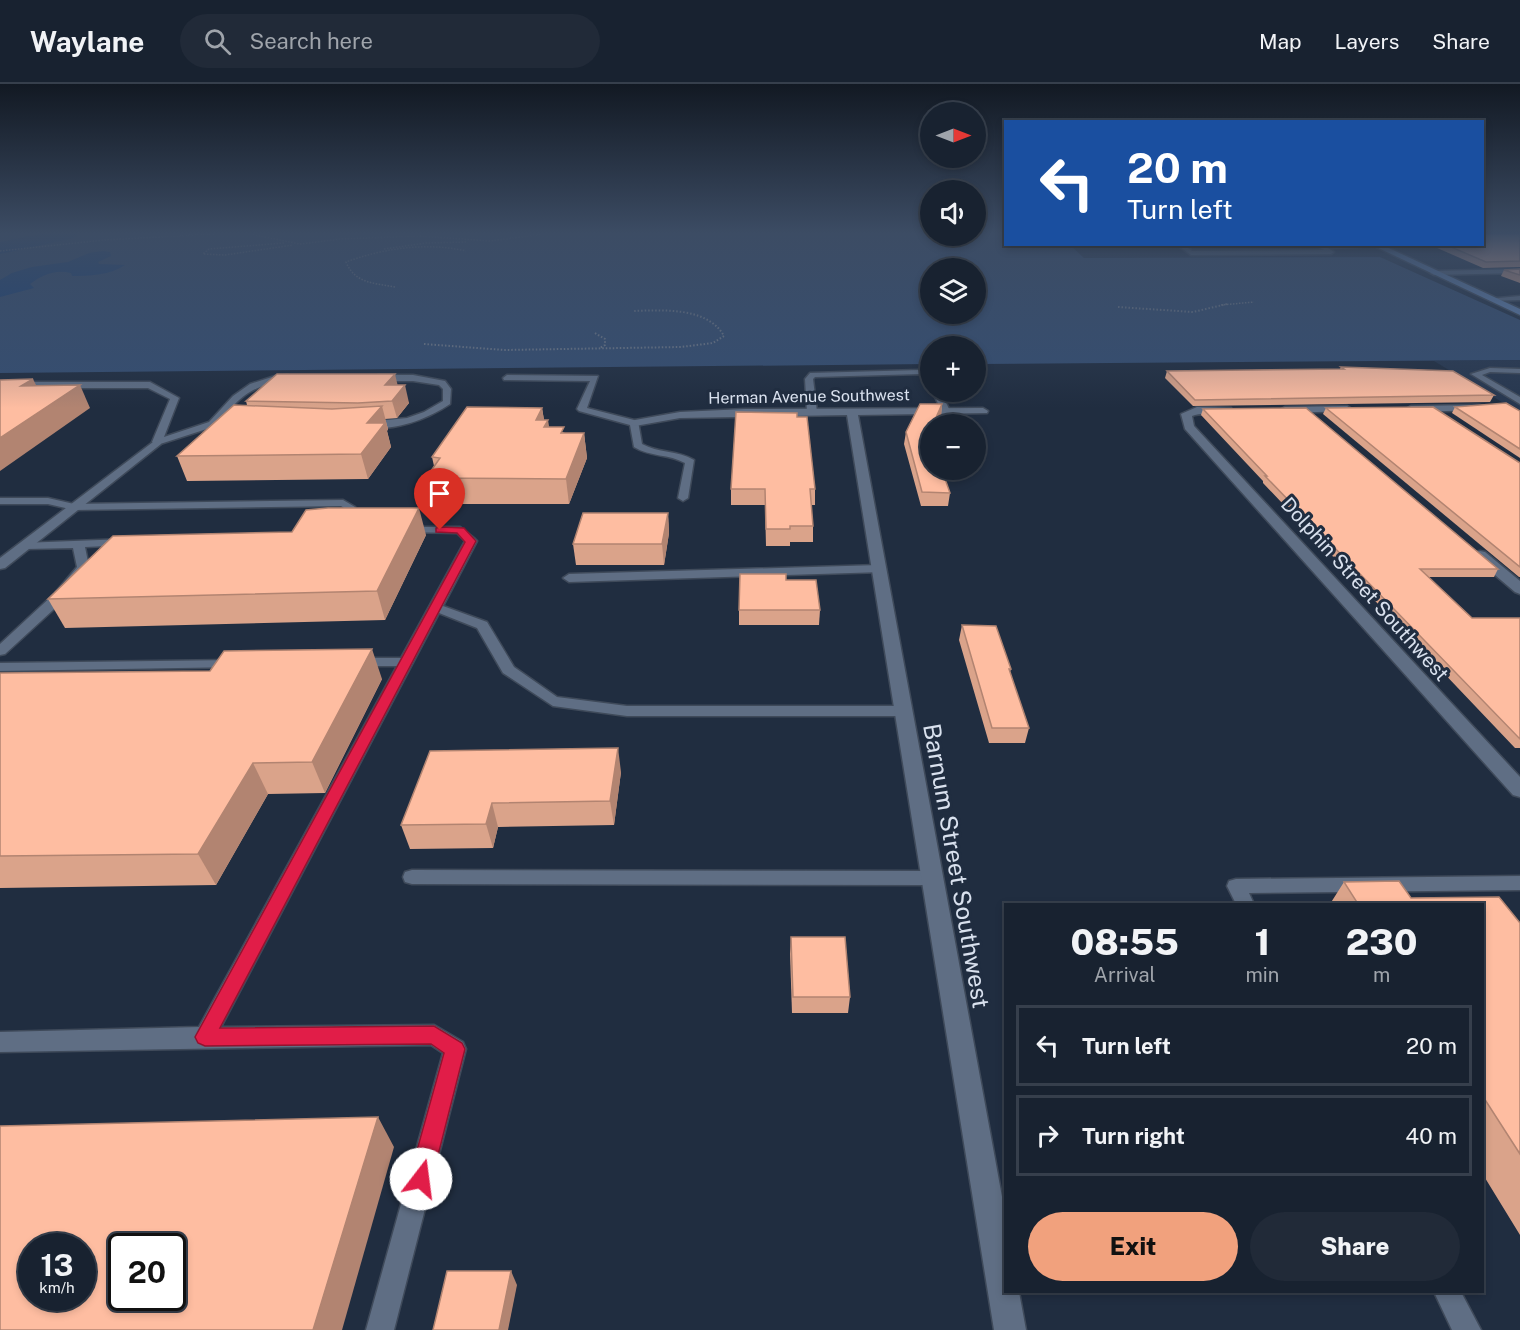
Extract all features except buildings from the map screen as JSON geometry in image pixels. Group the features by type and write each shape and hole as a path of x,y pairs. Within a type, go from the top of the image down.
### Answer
{"main road":[{"path":"1476,292 1520,312"},
{"path":"1503,292 1519,299"}],"street":[{"path":"1400,409 1487,408"},
{"path":"1275,410 1354,409"},
{"path":"1435,409 1454,421"},
{"name":"Dolphin Street Southwest","path":"1241,410 1197,410 1186,414 1189,427 1513,774 1520,790"},
{"path":"1308,410 1325,425"},
{"name":"Herman Avenue Southwest","path":"635,423 701,414 983,411"},
{"name":"Barnum Street Southwest","path":"852,412 1010,1330"},
{"path":"0,565 157,442"},
{"path":"1467,544 1520,589"}],"lane":[{"path":"1491,299 1519,299"},
{"path":"1520,371 1490,370 1474,374 1520,400"},
{"path":"812,412 808,379 813,375 920,372"},
{"path":"212,424 243,389 259,382 279,378 299,378"},
{"path":"351,426 405,423 429,415 447,402 447,389 442,383 413,378 371,378"},
{"path":"507,378 594,378 582,409 635,423 637,445 645,451 680,454 690,462 683,498"},
{"path":"0,385 150,385 175,398 157,442"},
{"path":"941,402 945,411"},
{"path":"157,442 212,424 247,424"},
{"path":"0,501 48,501 74,507 343,503 350,507 331,530 359,530"},
{"path":"205,1037 471,541 460,530 393,530"},
{"path":"26,545 135,543"},
{"path":"0,651 60,596 83,567 78,544"},
{"path":"569,578 879,568"},
{"path":"435,607 482,625 508,670 553,701 627,711 902,711"},
{"path":"346,663 406,662"},
{"path":"0,667 251,664"},
{"path":"412,877 931,878"},
{"path":"1244,903 1236,886 1520,883"},
{"path":"0,1042 434,1035 455,1049 380,1330"},
{"path":"1448,1293 1467,1330"}],"path":[{"path":"1118,307 1192,312 1230,303 1254,302"},
{"path":"424,344 504,350 692,347 713,343 724,336 715,324 693,315 664,311 634,311"},
{"path":"596,333 605,339 605,345 600,348"}],"shaded area":[{"path":"0,292 920,292 920,324 986,324 986,292 1458,292 1520,320 1520,360 986,364 986,336 920,336 920,364 0,373"},
{"path":"0,292 18,292 0,297"},
{"path":"1520,360 1520,413 1434,361"}],"route":[{"path":"421,1179 455,1049 434,1035 205,1037 471,541 460,530 440,530"}]}
